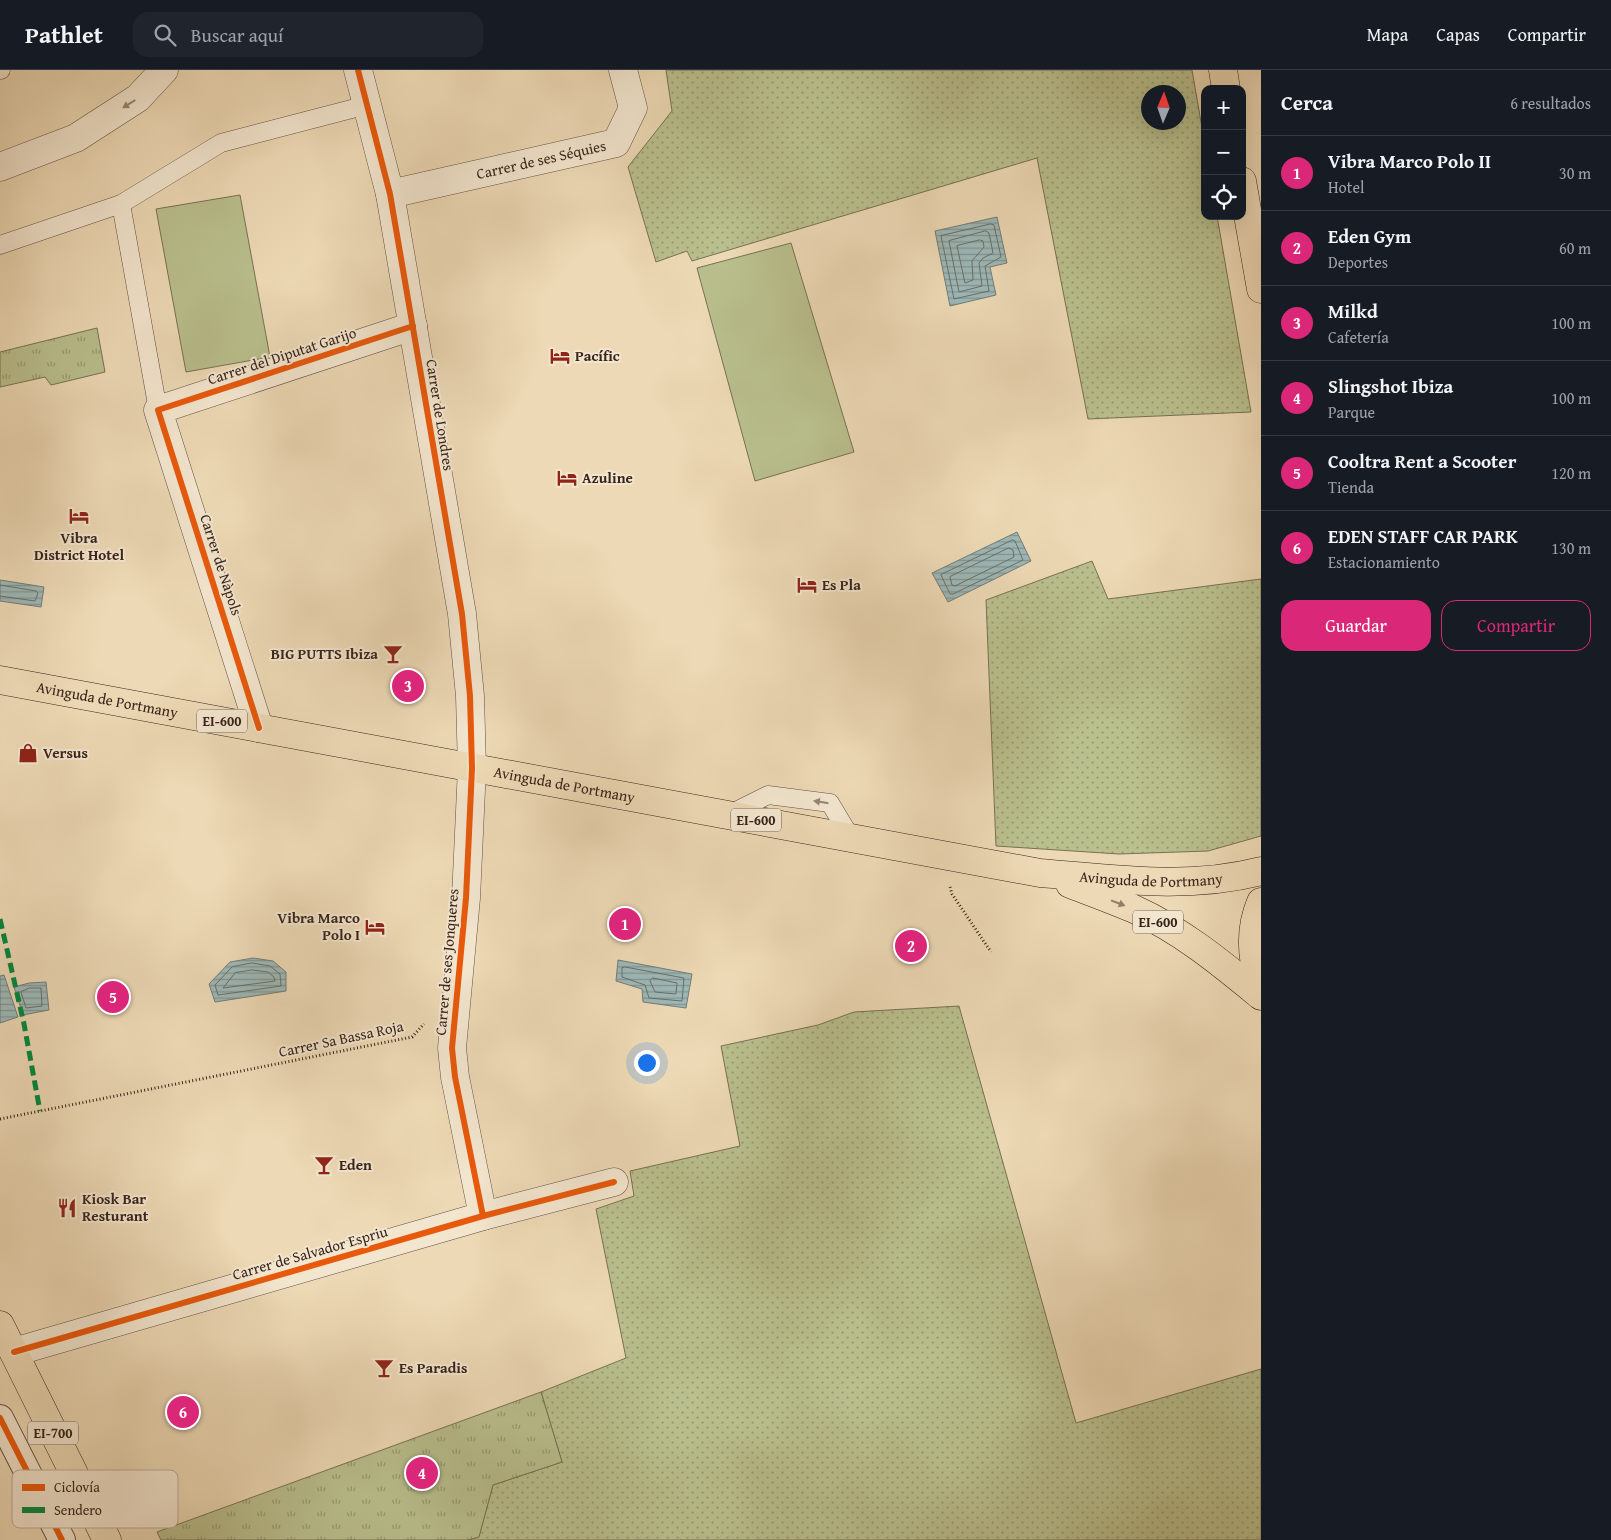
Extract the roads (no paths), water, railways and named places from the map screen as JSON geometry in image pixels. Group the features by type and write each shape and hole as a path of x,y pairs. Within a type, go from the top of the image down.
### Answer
{"main road":[{"path":"1223,70 1225,85"},
{"path":"1246,204 1261,289"},
{"name":"Avinguda de Portmany","path":"0,680 1040,873 1138,881 1191,882 1238,877 1261,871"},
{"name":"Avinguda de Portmany","path":"1040,873 1136,909 1183,936 1219,961 1261,996"},
{"path":"1261,902 1253,931 1252,950 1261,987"},
{"name":"EI-700","path":"0,1325 72,1470"},
{"name":"EI-700","path":"101,1528 107,1540"}],"street":[{"path":"0,167 76,138 138,98 164,70"},
{"name":"Carrer de Londres","path":"358,70 390,194 462,614 470,696 472,768"},
{"name":"Carrer de ses Séquies","path":"390,194 616,143 633,108 624,70"},
{"name":"Carrer del Diputat Garijo","path":"158,410 413,326"},
{"name":"Carrer de Nàpols","path":"158,410 259,728"},
{"name":"Carrer de ses Jonqueres","path":"472,768 466,898 452,1048 455,1077 483,1216"},
{"name":"Carrer de Salvador Espriu","path":"14,1352 483,1216 614,1182"},
{"path":"0,1418 26,1470"},
{"path":"56,1528 62,1540"}],"lane":[{"path":"0,246 121,204 221,143 367,105"},
{"path":"121,204 158,410"}],"water":[{"path":"997,217 1007,263 990,267 996,295 950,306 935,231"},
{"path":"1017,532 1031,561 948,602 932,573"},
{"path":"0,580 44,587 41,607 0,601"},
{"path":"253,958 273,961 286,972 286,991 215,1002 209,984 230,962"},
{"path":"618,960 692,974 686,1008 643,1002 642,989 616,981"},
{"path":"4,975 18,1017 0,1023 0,976"},
{"path":"46,982 49,1010 23,1015 14,987 29,983"}],"place":[{"name":"Pacífic","path":"560,356"},
{"name":"Azuline","path":"567,478"},
{"name":"Vibra District Hotel","path":"79,516"},
{"name":"Es Pla","path":"807,585"},
{"name":"BIG PUTTS Ibiza","path":"393,654"},
{"name":"Milkd","path":"408,686"},
{"name":"Versus","path":"28,753"},
{"name":"Vibra Marco Polo II","path":"625,924"},
{"name":"Vibra Marco Polo I","path":"375,927"},
{"name":"Eden Gym","path":"911,946"},
{"name":"Cooltra Rent a Scooter","path":"113,997"},
{"name":"Eden","path":"324,1165"},
{"name":"Kiosk Bar Resturant","path":"67,1208"},
{"name":"Es Paradis","path":"384,1368"},
{"name":"EDEN STAFF CAR PARK","path":"183,1412"},
{"name":"Slingshot Ibiza","path":"422,1473"}]}
